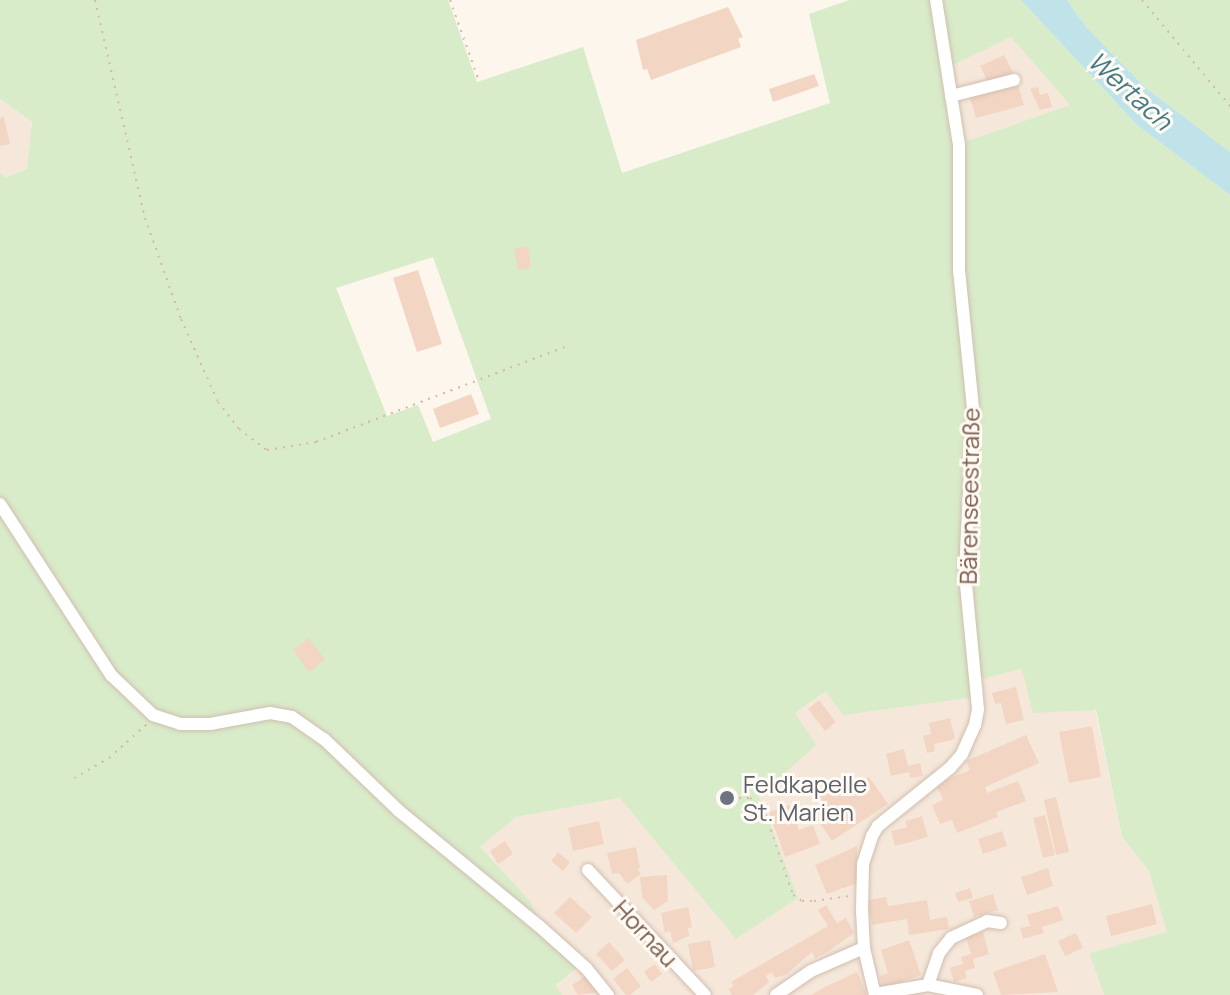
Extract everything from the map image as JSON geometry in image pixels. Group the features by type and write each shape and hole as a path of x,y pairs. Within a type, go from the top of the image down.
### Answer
{"street":[{"name":"Bärenseestraße","path":"875,995 864,948 863,864 878,826 956,761 968,743 978,709 965,573 973,408 959,271 962,199 959,145 936,0"},
{"path":"951,96 1014,80"},
{"path":"0,504 111,675 153,715 180,724 210,724 270,713 292,717 324,739 399,811 549,935 586,968 608,995"},
{"name":"Hornau","path":"588,870 705,995"},
{"path":"928,985 939,953 951,938 987,921 1001,923"},
{"path":"776,995 811,971 864,948"},
{"path":"875,995 928,985 977,995"}],"path":[{"path":"95,0 145,218 181,319 218,402 239,429 257,443 267,450 316,442 567,346"},
{"path":"450,0 479,81"},
{"path":"1142,0 1230,106"},
{"path":"74,778 129,743 153,715"},
{"path":"739,798 750,798 763,807 793,895 802,901 814,901 862,894"}],"shaded area":[{"path":"1011,36 1070,105 961,143 949,67"},
{"path":"0,99 32,122 27,169 5,177 0,173"},
{"path":"1022,669 1095,709 1122,837 1149,871 1168,932 1089,953 1104,995 562,995 556,987 580,965 544,929 480,847 516,817 620,798 797,898 756,786 795,713 826,691 978,680"}],"green space":[{"path":"0,0 448,0 477,82 583,47 622,173 830,103 809,14 849,0 932,0 954,145 970,408 962,535 975,697 843,715 826,691 795,713 816,745 778,779 756,787 798,898 736,939 620,798 516,817 480,847 530,901 544,929 580,965 556,986 562,995 0,995 0,173 6,177 27,169 32,122 0,99","holes":["433,257 491,419 433,442 418,405 387,416 336,288"]},
{"path":"938,0 1021,0 1137,125 1230,195 1230,995 1104,995 1089,953 1167,932 1149,871 1122,837 1096,710 1033,713 1022,669 978,680 968,572 974,457 962,273 965,198 961,143 1070,105 1011,37 949,67"},
{"path":"1067,0 1230,0 1230,152 1146,88 1087,28"}],"water":[{"name":"Wertach","path":"1021,0 1067,0 1087,28 1146,88 1230,152 1230,195 1137,125"}],"building":[{"path":"728,7 743,37 738,39 741,47 651,80 647,69 643,70 636,40"},
{"path":"1004,55 1013,72 989,84 980,66"},
{"path":"814,74 819,86 773,102 769,89"},
{"path":"1018,85 1024,105 976,118 970,98"},
{"path":"1038,87 1040,95 1048,93 1052,107 1040,110 1030,89"},
{"path":"4,117 10,144 0,146 0,118"},
{"path":"528,247 531,268 518,270 514,249"},
{"path":"418,270 442,344 417,352 393,278"},
{"path":"471,394 479,414 440,428 433,409"},
{"path":"309,638 325,660 309,672 293,650"},
{"path":"1016,687 1024,720 1006,724 1001,703 995,704 992,693"},
{"path":"819,700 836,722 825,731 808,709"},
{"path":"950,718 955,739 934,744 935,751 927,753 923,736 931,734 929,723"},
{"path":"1092,726 1101,777 1069,783 1059,732"},
{"path":"1026,735 1039,763 985,787 987,793 1018,781 1026,801 996,812 998,817 957,833 952,820 940,824 932,805 943,800 936,784 970,770 966,761"},
{"path":"904,749 908,766 920,763 923,776 910,778 909,772 891,776 886,754"},
{"path":"869,777 888,804 832,841 818,820 822,818 817,811 825,805 819,796 844,780 850,790"},
{"path":"1056,797 1069,852 1056,855 1044,800"},
{"path":"790,805 799,830 813,825 820,844 785,857 769,812"},
{"path":"1045,815 1055,855 1043,858 1033,818"},
{"path":"922,816 928,837 895,846 891,831 907,827 905,821"},
{"path":"599,821 604,844 573,851 568,828"},
{"path":"1002,831 1007,846 983,854 978,839"},
{"path":"505,841 513,854 498,864 490,851"},
{"path":"857,846 857,883 827,894 815,865"},
{"path":"636,847 640,868 637,869 641,874 627,884 619,873 612,874 607,853"},
{"path":"558,852 570,862 563,871 551,861"},
{"path":"1048,868 1053,886 1027,895 1021,877"},
{"path":"667,875 668,901 654,910 642,897 640,877"},
{"path":"970,888 973,898 958,902 955,893"},
{"path":"993,894 998,910 974,917 969,901"},
{"path":"570,897 592,917 576,933 554,913"},
{"path":"886,897 888,906 927,900 930,920 947,917 949,929 909,935 907,919 872,925 868,900"},
{"path":"1152,904 1157,924 1111,936 1106,916"},
{"path":"826,905 837,923 846,918 854,933 815,958 812,952 787,974 775,978 772,972 766,976 769,982 753,995 732,995 728,989 734,986 731,982 828,926 818,910"},
{"path":"1058,906 1063,920 1042,927 1044,933 1023,939 1020,928 1030,926 1027,915"},
{"path":"688,907 692,927 688,928 689,936 673,943 670,931 665,933 661,913"},
{"path":"983,932 989,954 973,959 975,968 965,971 967,978 954,982 950,968 963,964 961,957 971,954 966,937"},
{"path":"1076,933 1083,948 1065,956 1058,941"},
{"path":"710,940 715,967 693,971 688,944"},
{"path":"909,940 921,975 884,988 880,976 888,973 881,950"},
{"path":"609,942 625,960 612,971 596,954"},
{"path":"1045,954 1058,992 1001,995 993,972"},
{"path":"655,964 662,974 651,982 644,972"},
{"path":"627,968 641,986 630,995 626,995 613,979"},
{"path":"857,972 867,995 811,995 823,988"},
{"path":"587,975 599,992 578,995 572,985"}],"place":[{"name":"Feldkapelle St. Marien","path":"727,798"}]}
